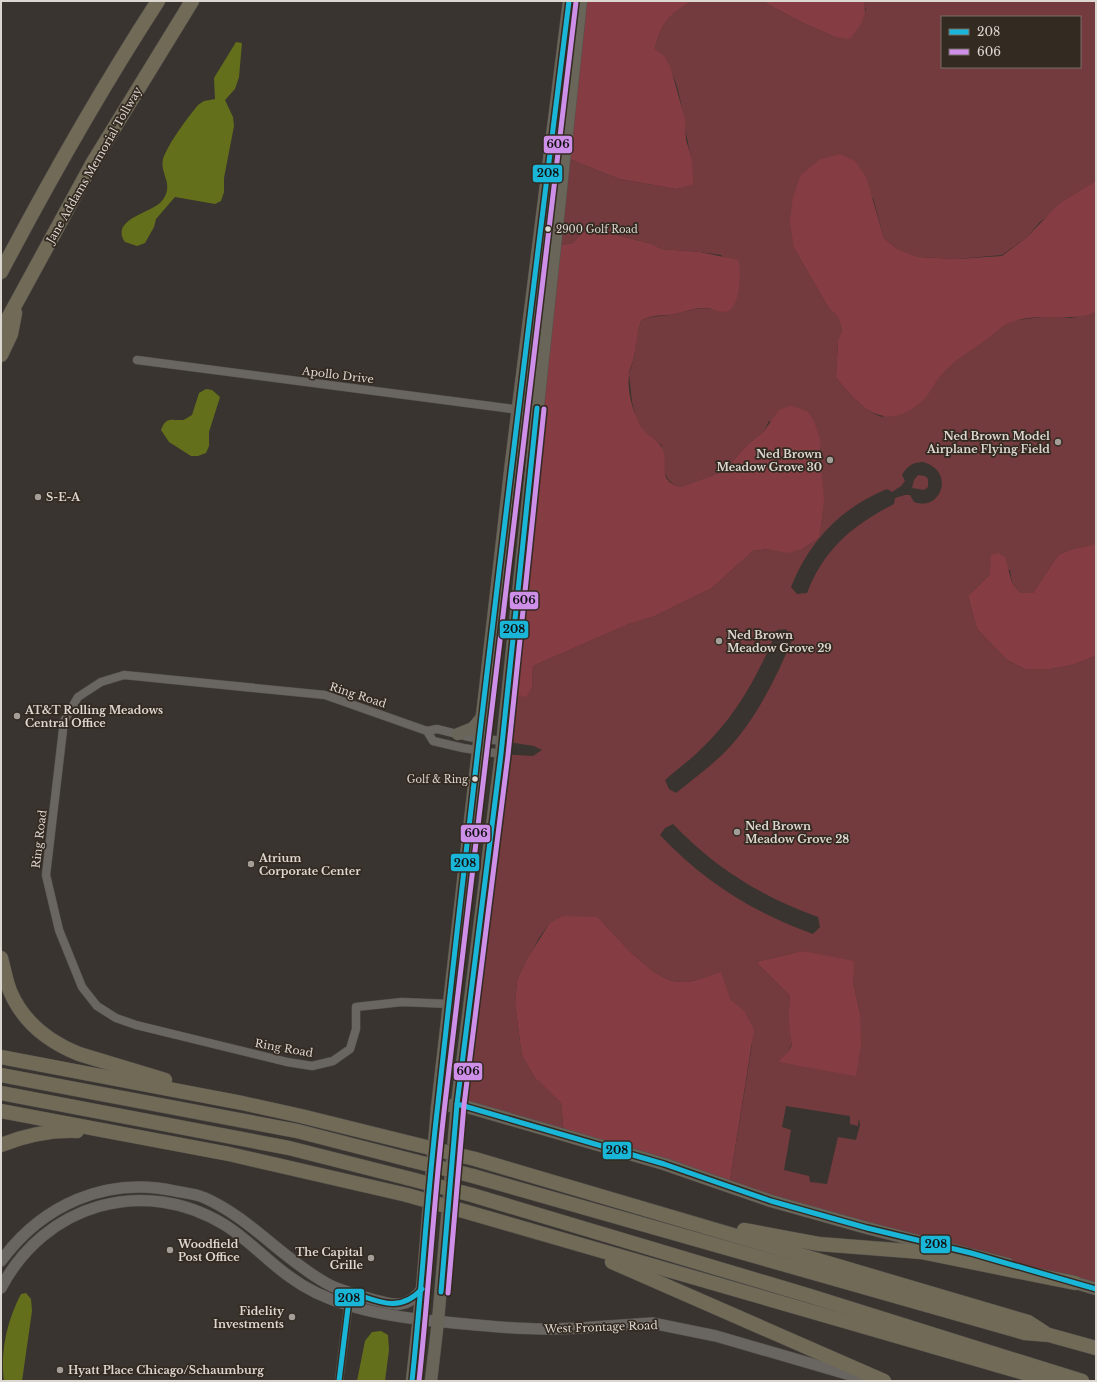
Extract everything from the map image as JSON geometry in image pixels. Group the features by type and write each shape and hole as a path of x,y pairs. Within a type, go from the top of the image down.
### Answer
{"highway":[{"path":"1,272 52,176 119,61 158,1"},
{"name":"Jane Addams Memorial Tollway","path":"1,331 17,299 92,164 192,1"},
{"path":"1,356 11,334 17,299"},
{"path":"1,958 11,992 26,1017 46,1037 66,1049 158,1078 194,1086 242,1103"},
{"path":"1,1057 242,1103 475,1159 1028,1322 1049,1335"},
{"path":"1,1075 297,1131 473,1176 1025,1333 1049,1335 1096,1348"},
{"path":"1,1093 289,1148 472,1195 818,1298 1082,1381"},
{"path":"1,1111 229,1154 407,1195 1052,1381"},
{"path":"1,1146 12,1141 62,1131 123,1133"},
{"path":"670,1216 820,1244 921,1252 1075,1283"},
{"path":"549,1236 884,1381"}],"main road":[{"path":"412,1381 422,1289 437,1108 479,738 568,1"},
{"path":"431,1381 438,1321 457,1104 501,754 536,412 581,1"},
{"path":"458,734 473,728 482,716"},
{"path":"437,1108 457,1104 664,1164 771,1201 867,1228 971,1253 1096,1289"}],"street":[{"name":"Apollo Drive","path":"137,360 536,412"},
{"name":"Ring Road","path":"450,1004 402,1002 356,1008 356,1029 350,1049 333,1061 312,1066 287,1062 136,1025 116,1018 97,1006 82,987 59,930 46,875 64,720 78,697 101,682 124,675 325,695 427,731 437,729 479,738 502,741"},
{"name":"Ring Road","path":"427,731 433,741 478,751 501,754"},
{"path":"1,1261 18,1239 55,1209 87,1195 103,1191 147,1186 204,1198 227,1209 306,1271 327,1284 395,1305 407,1304 415,1299 422,1289"},
{"name":"West Frontage Road","path":"1,1288 20,1259 37,1240 62,1222 80,1212 117,1202 154,1201 192,1209 226,1225 290,1278 318,1293 349,1305 402,1318 494,1327 545,1329 652,1323 666,1325 716,1336 872,1381"},
{"path":"339,1381 350,1292"}],"shaded area":[{"path":"581,1 693,1 673,14 663,26 655,49 665,57 671,69 685,119 686,140 692,159 693,184 676,189 619,179 564,157"},
{"path":"693,1 762,1 801,22 835,37 866,10 864,1 1096,1 1096,181 1040,222 1026,238 1002,255 957,259 919,257 897,249 884,238 873,198 794,248 828,307 838,317 842,330 838,340 836,377 851,395 862,405 868,410 882,417 933,386 941,374 1002,326 1013,321 1025,319 1052,316 1071,318 1096,312 1096,545 1072,549 1058,555 1033,593 1020,593 1012,583 1010,570 990,574 968,596 977,629 1007,660 1025,669 1051,669 1072,665 1096,656 1096,1289 729,1186 752,1045 731,1000 721,973 685,982 673,981 664,978 633,954 598,917 549,924 539,938 517,980 515,1005 522,1056 535,1078 561,1103 564,1134 457,1104 501,754 533,756 542,750 534,746 502,741 507,693 532,687 533,666 633,622 655,616 712,588 753,551 768,549 802,549 819,538 821,443 769,421 764,431 747,445 724,471 681,487 674,484 666,476 663,465 662,446 643,430 636,417 632,402 629,374 634,358 636,340 641,321 651,317 665,316 696,309 713,309 739,285 739,275 721,255 662,249 652,244 613,234 582,232 573,243 554,246 564,157 619,179 676,189 692,159 677,86 665,60 655,49 663,26 678,10","holes":["923,462 933,467 939,473 942,481 941,489 937,496 931,501 923,504 914,502 910,495 895,498 894,504 879,512 853,530 842,540 822,563 807,593 797,594 791,587 798,570 817,541 829,528 856,505 871,496 887,489 892,492 901,486 905,481 902,475 908,467 916,463","786,629 793,638 780,668 756,712 736,740 713,763 676,793 669,789 665,780 696,754 713,737 735,710 754,679 777,630","673,824 689,840 740,880 778,900 818,917 820,927 813,934 791,926 750,906 730,894 676,852 660,835 665,828","802,951 853,982 860,1013 802,1066 777,1062 788,1054 793,1039 789,1021 790,996 756,962","786,1106 850,1116 850,1124 858,1126 859,1118 860,1125 856,1140 838,1137 827,1184 810,1182 809,1176 784,1170 791,1130 782,1127"]},
{"path":"762,1 864,1 865,12 862,21 850,39 835,37 801,22"},
{"path":"236,42 242,43 239,77 235,89 225,100 233,117 234,126 224,178 224,192 221,201 215,204 175,197 156,219 154,227 145,243 137,246 125,242 122,234 123,228 127,222 156,206 165,196 167,184 163,162 167,149 198,105 204,101 215,99 214,78"},
{"path":"839,154 855,161 866,177 884,238 897,249 919,257 957,259 1002,256 1026,238 1059,204 1096,181 1096,312 1075,317 1033,317 1008,323 952,364 937,380 924,399 911,410 898,415 886,416 875,414 865,408 845,389 836,377 838,340 842,330 838,317 828,307 794,248 790,222 793,197 801,175 819,160"},
{"path":"588,231 613,234 652,244 662,249 700,252 738,260 740,272 739,288 735,303 728,311 723,312 709,308 701,308 650,317 641,321 629,373 631,403 642,428 659,444 663,450 665,472 668,481 681,487 724,471 747,445 764,431 779,410 789,406 808,412 814,421 821,443 820,457 824,500 819,538 802,549 788,553 768,549 753,551 712,588 655,616 631,623 533,666 532,687 526,697 507,693 554,246 573,243 582,232"},
{"path":"206,389 212,390 220,397 209,432 209,446 206,453 198,456 191,456 169,442 161,430 165,422 170,420 183,420 192,415 199,393"},
{"path":"918,475 925,476 928,479 928,487 924,490 912,488 914,480"},
{"path":"1096,545 1096,656 1072,665 1051,669 1025,669 1007,660 977,629 968,596 990,574 991,555 998,553 1005,557 1012,583 1020,593 1033,593 1058,555 1072,549"},
{"path":"563,916 598,917 633,954 664,978 673,981 685,982 721,972 731,1000 744,1011 754,1030 729,1186 564,1134 561,1103 535,1078 522,1056 515,1005 517,980 529,956 549,924"},
{"path":"802,951 854,961 853,982 860,1013 861,1044 856,1076 777,1062 784,1057 791,1048 792,1044 789,1018 790,996 756,962"},
{"path":"26,1293 31,1299 32,1311 22,1381 4,1381 3,1359 8,1325 21,1294"},
{"path":"381,1331 388,1335 389,1350 385,1381 357,1381 365,1341 372,1332"}],"transit line":[{"name":"208","path":"412,1381 434,1138 469,827 569,1"},
{"name":"606","path":"419,1381 441,1138 509,552 576,2"},
{"name":"208","path":"441,1292 457,1104 501,754 537,408"},
{"name":"606","path":"448,1293 464,1105 508,755 544,409"},
{"name":"208","path":"457,1104 664,1164 771,1201 867,1228 971,1253 1096,1289"},
{"name":"208","path":"339,1381 350,1292 379,1302 396,1303 413,1297 422,1289"}],"place":[{"name":"2900 Golf Road","path":"548,229"},
{"name":"Ned Brown Model Airplane Flying Field","path":"1058,442"},
{"name":"Ned Brown Meadow Grove 30","path":"830,460"},
{"name":"S-E-A","path":"38,497"},
{"name":"Ned Brown Meadow Grove 29","path":"719,641"},
{"name":"AT&T Rolling Meadows Central Office","path":"17,716"},
{"name":"Golf & Ring","path":"475,779"},
{"name":"Ned Brown Meadow Grove 28","path":"737,832"},
{"name":"Atrium Corporate Center","path":"251,864"},
{"name":"Woodfield Post Office","path":"170,1250"},
{"name":"The Capital Grille","path":"371,1258"},
{"name":"Fidelity Investments","path":"292,1317"},
{"name":"Hyatt Place Chicago/Schaumburg","path":"60,1370"}]}
